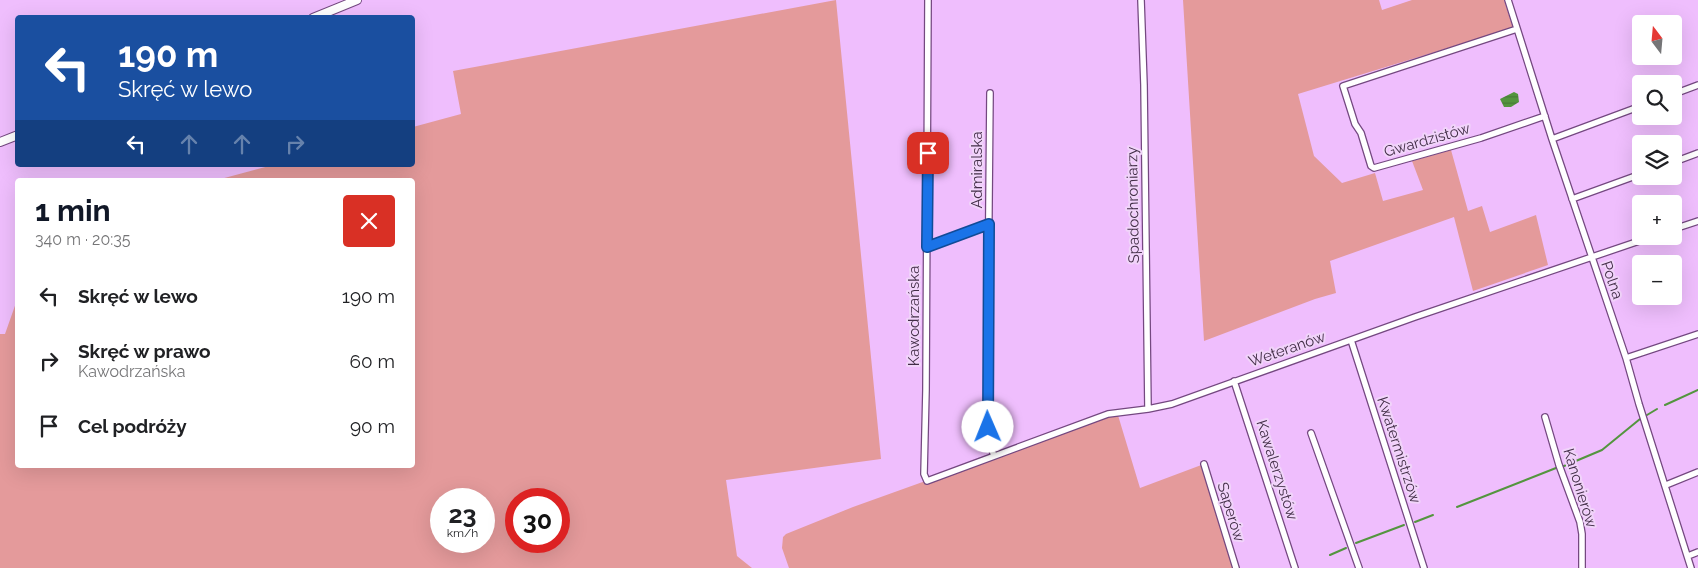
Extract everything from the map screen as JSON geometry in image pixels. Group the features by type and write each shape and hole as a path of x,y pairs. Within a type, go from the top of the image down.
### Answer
{"street":[{"path":"320,15 357,0"},
{"name":"Kawodrzańska","path":"927,481 924,474 928,0"},
{"name":"Spadochroniarzy","path":"1141,0 1148,409"},
{"name":"Polna","path":"1508,0 1552,139 1626,358 1691,568"},
{"name":"Gwardzistów","path":"1517,29 1343,86 1355,124 1361,133 1374,168 1473,140 1545,116"},
{"path":"1682,91 1698,85"},
{"name":"Admiralska","path":"990,93 987,417 988,438 994,456"},
{"path":"1552,139 1632,109"},
{"path":"0,142 15,136"},
{"path":"1682,159 1698,153"},
{"path":"1572,199 1632,177"},
{"path":"1682,227 1698,221"},
{"path":"927,247 989,224"},
{"name":"Weteranów","path":"927,481 1108,414 1172,404 1632,243"},
{"path":"1626,358 1698,334"},
{"name":"Kwatermistrzów","path":"1351,340 1424,568"},
{"name":"Kawalerzystów","path":"1234,381 1296,568"},
{"name":"Kanonierów","path":"1545,417 1559,465 1580,522 1582,568"},
{"path":"1311,432 1358,568"},
{"name":"Saperów","path":"1204,464 1236,568"},
{"path":"1666,485 1698,472"},
{"path":"1688,556 1698,552"}],"shaded area":[{"path":"836,0 881,459 726,480 737,556 752,568 0,568 0,334 5,334 15,306 15,468 415,468 415,178 224,178 266,167 415,167 415,126 461,114 453,71"},
{"path":"1183,0 1379,0 1382,10 1412,0 1504,0 1513,28 1298,94 1314,156 1342,183 1375,173 1383,201 1423,190 1412,161 1451,150 1468,211 1482,206 1490,232 1536,215 1548,265 1473,291 1454,217 1330,261 1336,293 1315,299 1204,341"},
{"path":"1514,92 1518,94 1519,102 1511,107 1504,107 1500,99"},
{"path":"1117,412 1140,488 1204,464 1236,568 789,568 782,548 783,537 786,534 853,507"}],"waterway":[{"path":"1665,405 1698,390"},
{"path":"1647,415 1657,409"},
{"path":"1564,466 1602,450 1640,419"},
{"path":"1457,507 1556,468"},
{"path":"1415,522 1433,515"},
{"path":"1356,543 1404,525"},
{"path":"1330,555 1346,548"}],"route":[{"path":"928,153 927,247 989,224 988,427"}]}
